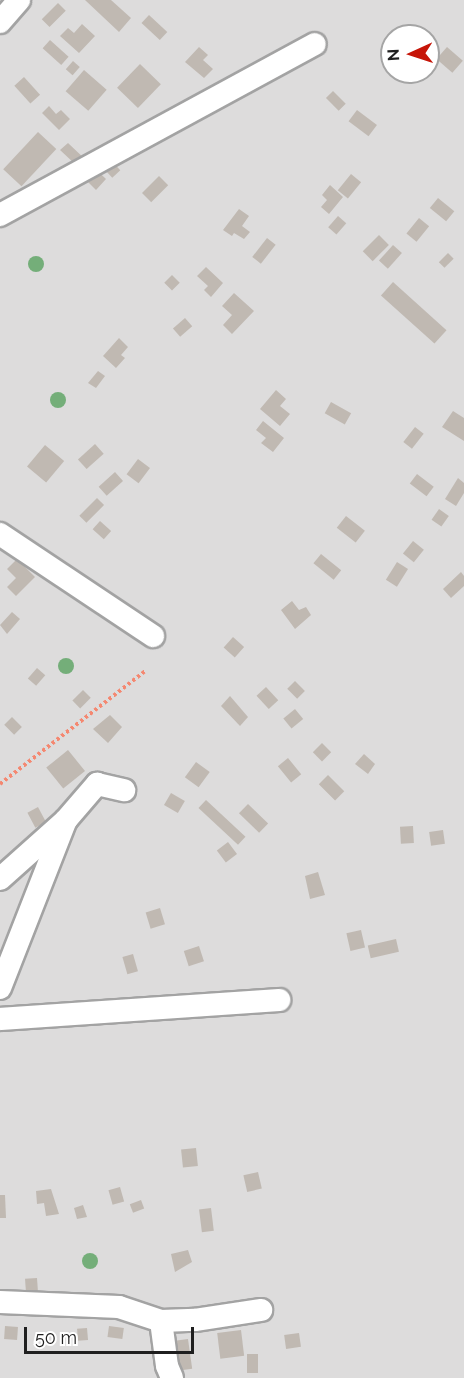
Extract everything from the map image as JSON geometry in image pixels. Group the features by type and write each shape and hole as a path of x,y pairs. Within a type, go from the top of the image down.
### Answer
{"street":[{"path":"0,22 19,0"},
{"path":"0,215 315,44"},
{"path":"0,534 153,636"},
{"path":"0,879 66,820 97,784 124,790"},
{"path":"0,988 66,820"},
{"path":"0,1019 279,1000"},
{"path":"0,1302 119,1307 161,1321 195,1320 261,1310"},
{"path":"161,1321 167,1366 172,1378"}],"path":[{"path":"0,784 145,671"}],"shaded area":[{"path":"0,0 464,0 464,1378 0,1378"}],"building":[{"path":"85,0 111,0 131,18 119,32"},
{"path":"58,3 66,11 50,27 42,19"},
{"path":"149,15 167,32 160,40 141,23"},
{"path":"82,24 95,36 79,53 60,36 68,28 74,33"},
{"path":"50,40 69,57 61,65 43,48"},
{"path":"199,47 208,55 203,60 213,69 204,78 185,62"},
{"path":"447,47 463,61 452,73 440,62 440,55"},
{"path":"73,61 80,67 73,75 66,69"},
{"path":"140,64 161,84 138,108 117,88"},
{"path":"84,70 107,90 88,111 66,91"},
{"path":"24,77 40,95 30,104 14,86"},
{"path":"333,91 346,104 339,111 326,98"},
{"path":"49,106 56,114 61,110 70,119 59,130 42,113"},
{"path":"357,110 377,125 369,136 349,121"},
{"path":"38,132 56,149 22,186 3,169"},
{"path":"68,143 106,179 96,190 88,182 91,179 60,150"},
{"path":"106,155 120,170 112,178 98,163"},
{"path":"351,174 361,182 348,199 338,190"},
{"path":"159,176 168,185 151,202 142,193"},
{"path":"330,185 343,197 329,214 321,207 327,200 322,195"},
{"path":"438,198 454,211 446,221 430,208"},
{"path":"239,209 249,216 242,226 250,232 244,239 234,233 232,236 223,230"},
{"path":"338,216 346,223 336,235 328,227"},
{"path":"419,218 429,226 417,242 406,234"},
{"path":"379,235 389,245 373,261 363,251"},
{"path":"267,238 276,245 261,264 252,257"},
{"path":"393,245 402,253 388,269 379,261"},
{"path":"448,253 454,259 444,268 439,262"},
{"path":"206,267 223,283 211,297 204,290 208,286 197,276"},
{"path":"172,275 180,283 172,291 164,283"},
{"path":"393,282 447,330 434,344 381,295"},
{"path":"234,293 254,311 232,334 223,325 232,315 222,306"},
{"path":"185,318 192,326 180,337 173,328"},
{"path":"119,338 128,347 121,355 125,358 116,368 103,356"},
{"path":"98,371 105,376 96,388 88,383"},
{"path":"276,390 286,399 280,406 290,414 280,426 260,409"},
{"path":"331,402 351,413 345,425 325,413"},
{"path":"453,411 464,418 464,441 442,427"},
{"path":"263,421 284,438 273,452 261,443 266,438 256,430"},
{"path":"415,427 424,434 412,449 403,442"},
{"path":"95,444 104,454 87,469 78,459"},
{"path":"45,445 64,461 46,483 27,466"},
{"path":"138,459 150,468 139,483 127,474"},
{"path":"115,472 123,481 107,496 99,487"},
{"path":"417,474 434,487 427,496 410,484"},
{"path":"458,478 464,483 464,493 456,506 445,499"},
{"path":"97,498 104,505 86,523 79,516"},
{"path":"439,509 449,516 441,527 432,520"},
{"path":"346,516 365,531 356,543 337,528"},
{"path":"100,521 111,531 104,539 93,529"},
{"path":"413,541 424,550 414,562 403,553"},
{"path":"321,554 341,570 334,580 313,563"},
{"path":"17,559 35,577 16,596 7,587 16,578 7,569"},
{"path":"397,562 408,569 397,587 386,580"},
{"path":"461,572 464,576 464,586 451,598 443,589"},
{"path":"292,601 299,610 306,607 311,615 295,629 281,610"},
{"path":"12,612 20,619 7,634 0,625"},
{"path":"233,637 244,647 235,657 224,647"},
{"path":"37,668 45,675 36,686 28,679"},
{"path":"295,681 305,691 297,699 287,689"},
{"path":"266,687 278,700 269,709 256,696"},
{"path":"83,690 91,698 80,708 72,701"},
{"path":"230,696 248,717 240,726 221,706"},
{"path":"295,709 303,719 292,729 283,718"},
{"path":"110,715 122,727 108,743 93,729"},
{"path":"12,717 22,727 14,735 4,725"},
{"path":"322,743 331,752 322,761 313,752"},
{"path":"68,750 85,771 63,789 46,768"},
{"path":"364,754 375,764 368,774 355,764"},
{"path":"288,758 301,774 291,783 278,766"},
{"path":"196,762 210,772 199,787 185,777"},
{"path":"328,775 344,791 335,800 319,784"},
{"path":"171,793 185,801 178,813 164,805"},
{"path":"206,800 245,837 238,845 198,808"},
{"path":"248,804 268,823 259,833 239,813"},
{"path":"38,807 46,822 35,828 27,813"},
{"path":"413,826 414,843 401,844 400,827"},
{"path":"443,830 445,844 431,846 429,832"},
{"path":"228,842 237,854 226,862 217,850"},
{"path":"318,872 325,895 310,899 305,876"},
{"path":"160,908 165,924 151,929 146,912"},
{"path":"361,930 365,948 350,951 346,933"},
{"path":"396,939 399,952 371,958 368,946"},
{"path":"199,946 204,961 189,966 184,951"},
{"path":"133,954 138,971 127,974 122,957"},
{"path":"196,1148 198,1166 183,1167 181,1150"},
{"path":"258,1172 262,1189 247,1192 243,1175"},
{"path":"120,1187 124,1201 113,1205 108,1190"},
{"path":"51,1189 59,1214 46,1216 44,1203 37,1204 36,1191"},
{"path":"0,1195 5,1195 6,1218 0,1218"},
{"path":"141,1200 144,1208 133,1213 130,1204"},
{"path":"83,1205 87,1217 77,1219 74,1208"},
{"path":"211,1208 214,1231 202,1232 199,1209"},
{"path":"188,1250 192,1262 175,1272 171,1254"},
{"path":"37,1278 38,1292 26,1293 25,1279"},
{"path":"5,1326 18,1327 17,1340 4,1339"},
{"path":"109,1326 124,1328 122,1339 107,1337"},
{"path":"87,1328 88,1340 78,1341 77,1329"},
{"path":"241,1330 244,1356 220,1359 217,1333"},
{"path":"299,1333 301,1347 286,1349 284,1335"},
{"path":"188,1339 192,1369 175,1371 171,1341"},
{"path":"247,1354 258,1354 258,1373 247,1373"}]}
